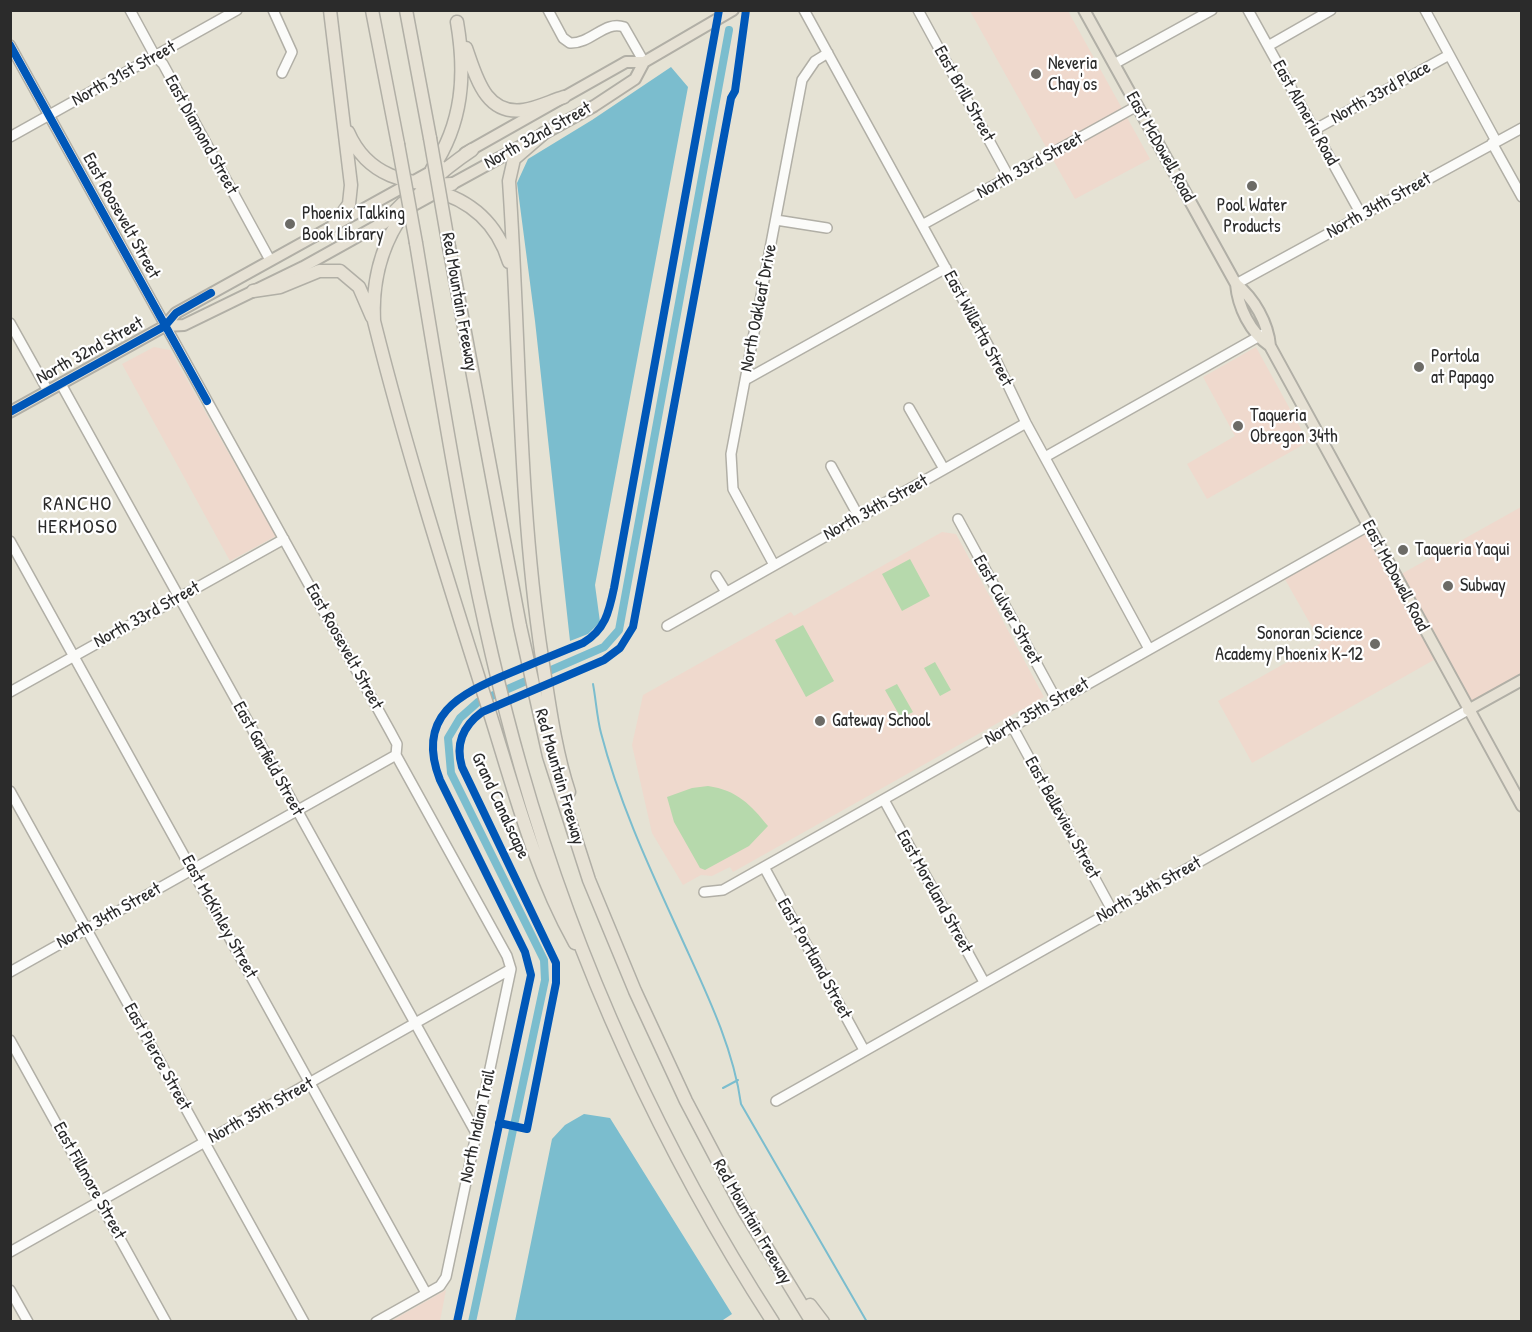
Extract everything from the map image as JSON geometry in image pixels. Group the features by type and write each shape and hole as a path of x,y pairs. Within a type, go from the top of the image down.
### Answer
{"highway":[{"path":"330,10 351,197 345,211 333,225"},
{"name":"Red Mountain Freeway","path":"372,10 487,635 511,731 540,831 591,970 620,1040 667,1138 718,1232 773,1322"},
{"name":"Red Mountain Freeway","path":"406,10 519,626 597,878 612,934 686,1101 773,1260 812,1322"},
{"path":"455,16 479,83 494,104 503,108 522,110 564,98"},
{"path":"374,321 376,272 392,231 424,184 453,126 462,90 463,56 455,16"},
{"path":"343,116 353,142 366,161 384,173 424,184 464,202 487,220 501,241 513,281"},
{"path":"544,133 519,153 509,172 524,471 546,716"},
{"path":"383,223 424,184 472,150"},
{"path":"401,189 424,184 452,184"},
{"path":"253,291 280,287 320,271 340,271 359,287 374,321 468,644 522,814 559,915 591,970"},
{"path":"773,1260 823,1322"}],"main road":[{"name":"North 32nd Street","path":"472,150 626,62 644,62 733,10"},
{"name":"East McDowell Road","path":"1084,10 1236,284 1248,294 1269,332 1270,346 1521,806"},
{"name":"North 32nd Street","path":"452,184 636,79 644,62"},
{"name":"North 32nd Street","path":"10,412 165,326 176,313 401,189"},
{"name":"North 32nd Street","path":"165,326 184,325 407,209"},
{"name":"East McDowell Road","path":"1236,284 1237,300 1258,338 1270,346"},
{"name":"North 36th Street","path":"1468,710 1521,680"}],"street":[{"name":"East Diamond Street","path":"130,10 155,56 163,64 270,261"},
{"name":"North 31st Street","path":"10,136 237,10"},
{"path":"273,10 292,52 282,73"},
{"path":"548,10 563,38 570,43 585,40 613,25 624,27 644,62"},
{"name":"East Willetta Street","path":"804,10 995,358 1026,423 1149,649"},
{"name":"East Brill Street","path":"918,10 1009,177"},
{"path":"1114,64 1212,10"},
{"name":"East Almeria Road","path":"1248,10 1362,216"},
{"path":"1268,46 1331,10"},
{"path":"1425,10 1521,196"},
{"name":"East Roosevelt Street","path":"10,45 390,731 397,744 396,755 507,956 511,969"},
{"name":"North Oakleaf Drive","path":"774,565 733,489 731,454 802,80 810,66 828,53"},
{"name":"North 33rd Place","path":"1314,130 1449,55"},
{"name":"North 33rd Street","path":"922,225 1137,106"},
{"name":"North 34th Street","path":"1236,284 1521,128"},
{"path":"776,220 827,228"},
{"path":"745,380 946,268"},
{"path":"10,323 48,391"},
{"path":"1045,457 1269,332"},
{"name":"East Garfield Street","path":"61,384 296,812 476,1133"},
{"path":"909,408 944,469"},
{"name":"North 34th Street","path":"667,626 1026,423"},
{"path":"831,466 859,517"},
{"name":"East Culver Street","path":"958,519 1057,700"},
{"name":"North 35th Street","path":"704,892 723,890 1368,526"},
{"name":"North 33rd Street","path":"10,692 284,539"},
{"name":"East McKinley Street","path":"10,541 426,1293"},
{"path":"716,576 726,592"},
{"name":"North 36th Street","path":"776,1101 1468,710"},
{"name":"East Belleview Street","path":"1012,726 1112,910"},
{"name":"North 34th Street","path":"10,972 396,755"},
{"name":"East Pierce Street","path":"10,791 304,1322"},
{"name":"East Moreland Street","path":"884,800 984,982"},
{"name":"East Portland Street","path":"764,867 864,1050"},
{"name":"North 35th Street","path":"10,1252 511,969"},
{"name":"North Indian Trail","path":"426,1293 444,1282 511,969"},
{"name":"East Fillmore Street","path":"10,1040 166,1322"},
{"path":"10,1290 28,1322"},
{"path":"376,1322 426,1293"}],"shaded area":[{"path":"970,11 1068,11 1150,159 1075,199"},
{"path":"154,347 170,350 276,536 230,561 122,364"},
{"path":"1256,347 1308,442 1207,499 1187,464 1235,436 1203,377"},
{"path":"1521,507 1521,680 1468,710 1439,657 1252,763 1218,701 1321,643 1282,574 1368,526 1396,577"},
{"name":"Gateway School","path":"942,532 956,534 1044,697 733,872 730,867 712,876 701,875 683,885 652,833 632,745 643,695 791,612 794,616"},
{"path":"446,1290 440,1321 391,1321"}],"green space":[{"path":"910,559 930,596 902,611 882,574"},
{"path":"803,625 834,681 806,697 775,640"},
{"path":"935,662 951,690 940,696 924,668"},
{"path":"897,684 913,712 901,718 885,690"},
{"path":"708,786 735,795 756,811 768,826 749,846 705,870 700,868 674,822 667,797 692,788"}],"water":[{"path":"671,67 688,87 595,585 600,622 588,634 570,641 535,321 517,183 528,159 592,120"},
{"path":"584,1114 610,1118 732,1314 720,1322 515,1321 552,1139 565,1125"}],"waterway":[{"path":"472,1322 545,980 544,960 451,773 448,738 460,718 478,702 604,647 619,630 729,30"},
{"path":"593,684 608,759 626,811 717,1019 732,1061 741,1104 867,1322"},
{"path":"723,1088 738,1080"}],"cycle path":[{"path":"457,1322 531,975 525,952 440,780 434,758 433,739 446,710 459,699 491,681 583,643 596,632 608,613 719,10"},
{"name":"Grand Canalscape","path":"499,1123 527,1129 556,983 556,963 462,767 460,743 465,729 482,712 604,660 620,648 633,627 731,98 735,91 746,10"},
{"path":"10,45 207,401"},
{"path":"10,412 165,326 176,313 211,293"}],"place":[{"name":"Neveria Chay'os","path":"1036,74"},
{"name":"Pool Water Products","path":"1252,186"},
{"name":"Phoenix Talking Book Library","path":"290,224"},
{"name":"Portola at Papago","path":"1419,367"},
{"name":"Taqueria Obregon 34th","path":"1238,426"},
{"name":"Taqueria Yaqui","path":"1403,550"},
{"name":"Subway","path":"1448,586"},
{"name":"Sonoran Science Academy Phoenix K-12","path":"1375,644"},
{"name":"Gateway School","path":"820,721"}],"district":[{"name":"RANCHO HERMOSO","path":"78,516"}]}
